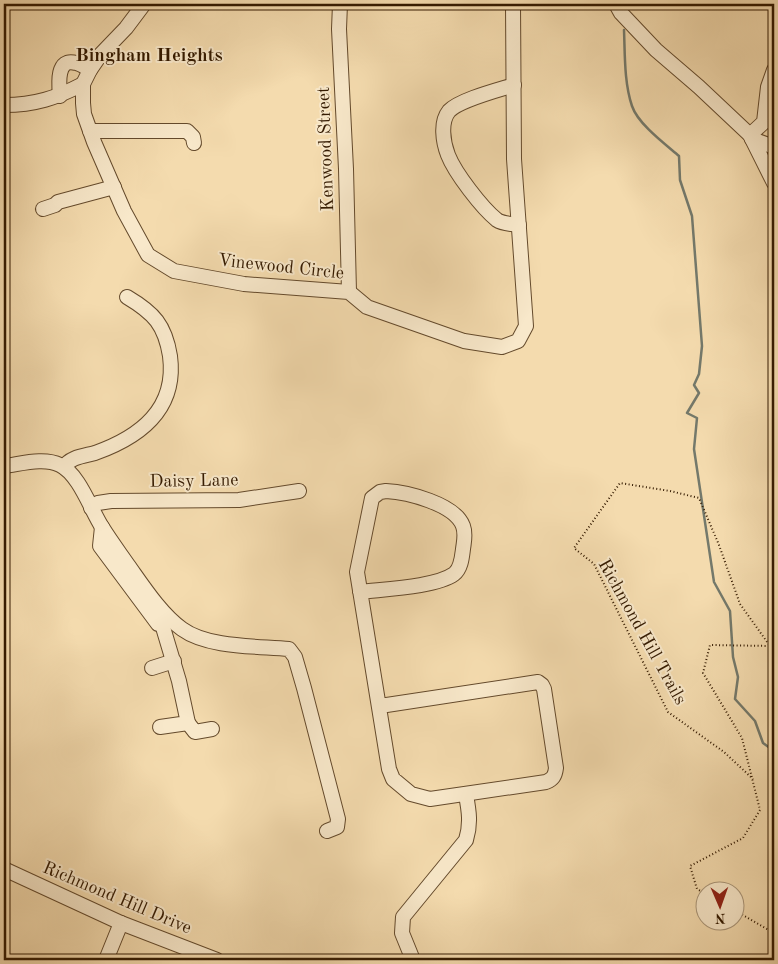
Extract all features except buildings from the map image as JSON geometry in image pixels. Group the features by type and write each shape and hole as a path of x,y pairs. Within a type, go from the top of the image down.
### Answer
{"street":[{"path":"4,105 42,102 60,96 83,84 90,70 102,54 126,28 144,4"},
{"name":"Kenwood Street","path":"340,4 339,28 346,169 349,292"},
{"name":"Vinewood Circle","path":"83,84 84,114 90,131 124,211 148,255 174,271 244,284 349,292 367,307 464,341 502,348 518,342 526,326 514,159 513,4"},
{"path":"616,4 621,13 656,50 699,87 751,137 774,183"},
{"path":"60,96 58,78 61,69 66,64 76,63 90,70"},
{"path":"751,137 764,122 768,87 774,70"},
{"path":"514,85 466,101 451,109 445,117 443,127 448,155 466,185 499,221 519,225"},
{"path":"90,131 187,131 193,137 194,143"},
{"path":"751,137 774,147"},
{"path":"43,208 114,187"},
{"path":"64,467 72,459 107,448 131,435 152,419 168,396 171,382 171,363 164,332 151,313 127,297"},
{"path":"4,466 53,462 64,467 73,476 102,528 148,592 165,620 188,723 195,732 212,729"},
{"name":"Daisy Lane","path":"91,508 98,503 111,501 239,500 299,491"},
{"path":"360,592 425,584 454,574 460,566 465,539 464,528 458,518 426,498 386,491 372,498 357,572 360,592 380,706 389,768 393,778 410,794 430,799 546,782 552,779 556,768 542,685 534,682 380,706"},
{"path":"165,620 197,637 213,642 289,649 295,657 304,688 338,820 337,827 327,832"},
{"path":"152,668 174,661"},
{"path":"160,728 188,723"},
{"path":"412,960 402,932 403,917 466,840 470,819 466,795"},
{"name":"Richmond Hill Drive","path":"4,869 121,923 217,960"},
{"path":"106,960 121,923"}],"path":[{"name":"Richmond Hill Trails","path":"696,886 690,866 743,838 760,810 753,779 742,738 703,673 710,645 770,646 740,604 719,545 699,498 620,483 574,548 594,564 668,712 724,752 753,779"},
{"path":"746,917 774,933"}],"waterway":[{"path":"624,30 626,78 632,106 646,127 679,156 680,180 692,216 702,346 699,374 694,385 699,393 687,413 697,418 694,449 714,582 730,611 733,657 738,677 735,699 755,721 763,743 774,751"}],"district":[{"name":"Bingham Heights","path":"149,56"}]}
